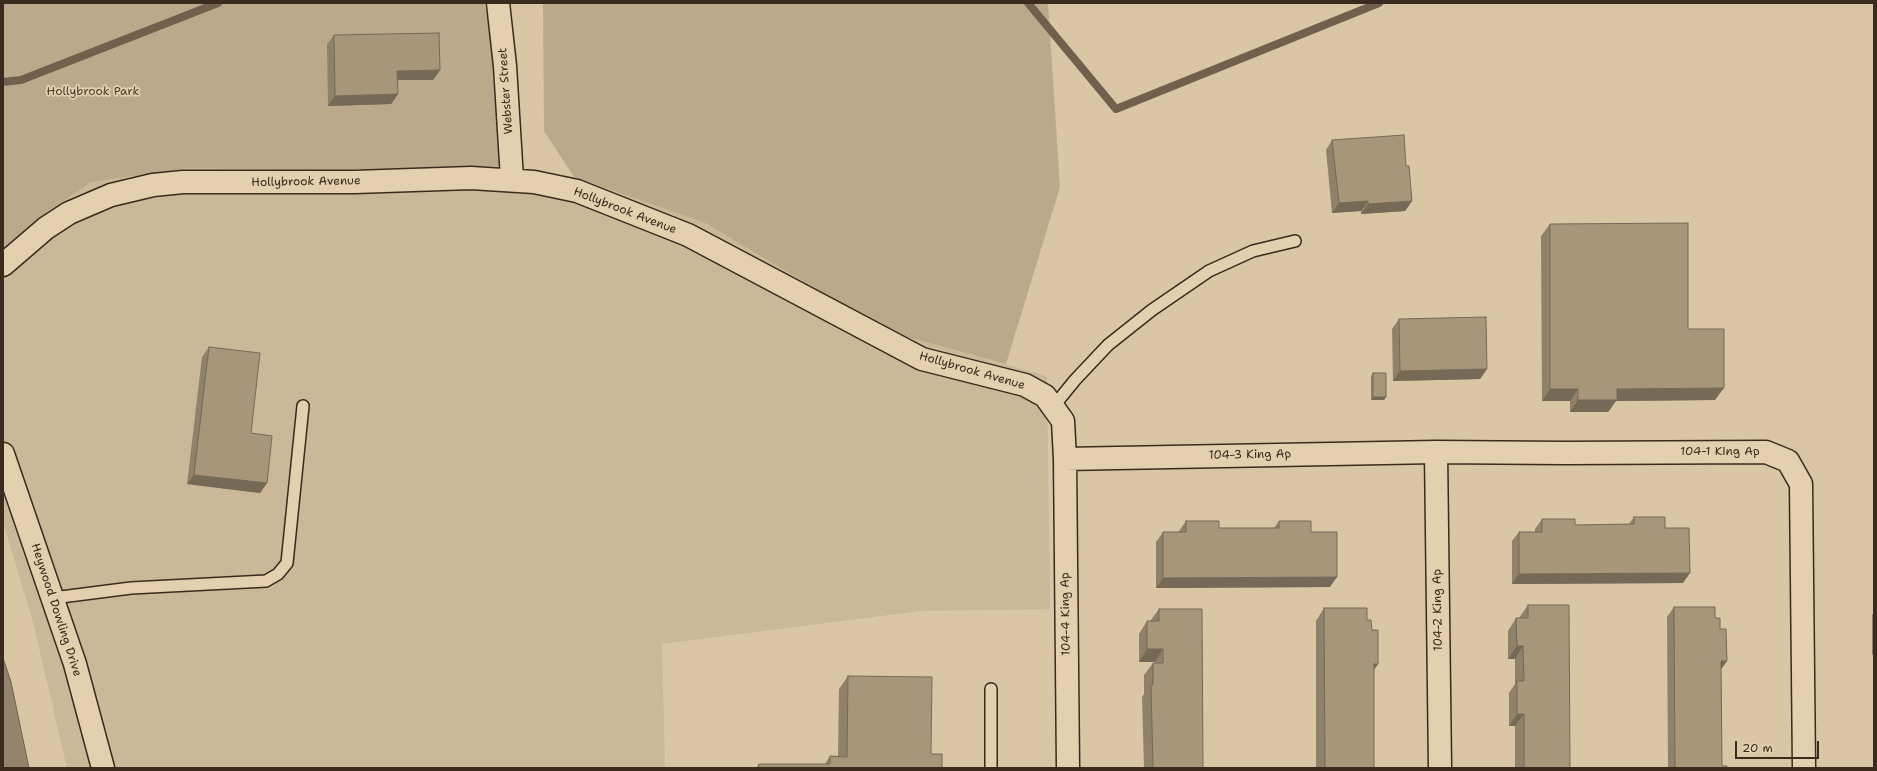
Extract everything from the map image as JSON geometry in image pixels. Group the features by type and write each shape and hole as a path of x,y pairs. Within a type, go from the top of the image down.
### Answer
{"street":[{"name":"Webster Street","path":"498,3 505,66 512,179"},
{"name":"Hollybrook Avenue","path":"3,265 46,228 69,213 111,195 153,185 182,182 355,182 471,178 512,179 578,191 688,235 922,359 1025,385 1045,396 1063,422 1065,459"},
{"name":"104-3 King Ap","path":"1065,459 1436,452"},
{"name":"104-2 King Ap","path":"1436,452 1440,768"},
{"name":"104-1 King Ap","path":"1436,452 1766,452 1788,462 1801,484 1804,768"},
{"name":"Heywood Dowling Drive","path":"3,454 75,664 103,768"},
{"name":"104-4 King Ap","path":"1065,459 1068,768"}],"lane":[{"path":"1053,407 1075,380 1108,346 1152,310 1202,276 1253,251 1295,241"},
{"path":"53,598 131,588 266,581 278,574 287,563 303,406"},
{"path":"991,689 991,768"}],"shaded area":[{"path":"501,166 574,177 705,223 888,332 1047,376 1050,609 920,611 662,644 665,768 67,768 33,622 3,522 3,252 47,212 92,182 189,168 319,171"},
{"path":"3,658 11,682 29,768 3,768"}],"green space":[{"name":"Hollybrook Park","path":"3,3 484,3 492,38 501,166 319,171 189,168 92,182 47,212 3,252"},
{"path":"543,3 1048,3 1060,187 1006,364 888,332 705,223 574,177 544,131"}],"building":[{"path":"439,33 440,70 397,71 398,94 335,96 334,35"},
{"path":"1404,135 1406,166 1409,166 1412,201 1368,204 1368,201 1339,203 1332,140"},
{"path":"1688,223 1688,329 1724,329 1724,388 1617,389 1617,400 1578,400 1578,389 1550,389 1550,224"},
{"path":"1486,317 1487,369 1400,371 1399,319"},
{"path":"209,347 260,353 251,433 272,436 267,483 194,475"},
{"path":"1373,373 1386,373 1386,397 1373,397"},
{"path":"1634,517 1665,517 1665,528 1689,528 1690,573 1519,574 1519,532 1542,532 1542,519 1575,519 1575,525 1634,524"},
{"path":"1186,521 1219,521 1219,528 1279,528 1279,521 1311,521 1311,532 1337,532 1337,577 1163,578 1163,532 1186,532"},
{"path":"1528,605 1569,605 1570,768 1524,768 1524,714 1517,714 1517,681 1524,681 1523,646 1517,646 1516,618 1528,618"},
{"path":"1674,607 1715,607 1715,618 1720,618 1720,629 1726,629 1727,661 1721,661 1722,766 1727,766 1727,768 1675,768"},
{"path":"1324,608 1367,608 1367,620 1371,620 1372,630 1378,630 1378,664 1374,664 1374,768 1325,768"},
{"path":"1159,609 1202,609 1203,768 1153,768 1151,685 1153,685 1153,663 1163,663 1163,649 1147,649 1147,621 1159,621"},
{"path":"848,676 932,677 931,754 942,754 942,768 758,768 759,764 830,764 830,756 847,757"}],"waterway":[{"path":"3,82 21,80 218,3"},
{"path":"1028,3 1116,109 1379,3"}]}
